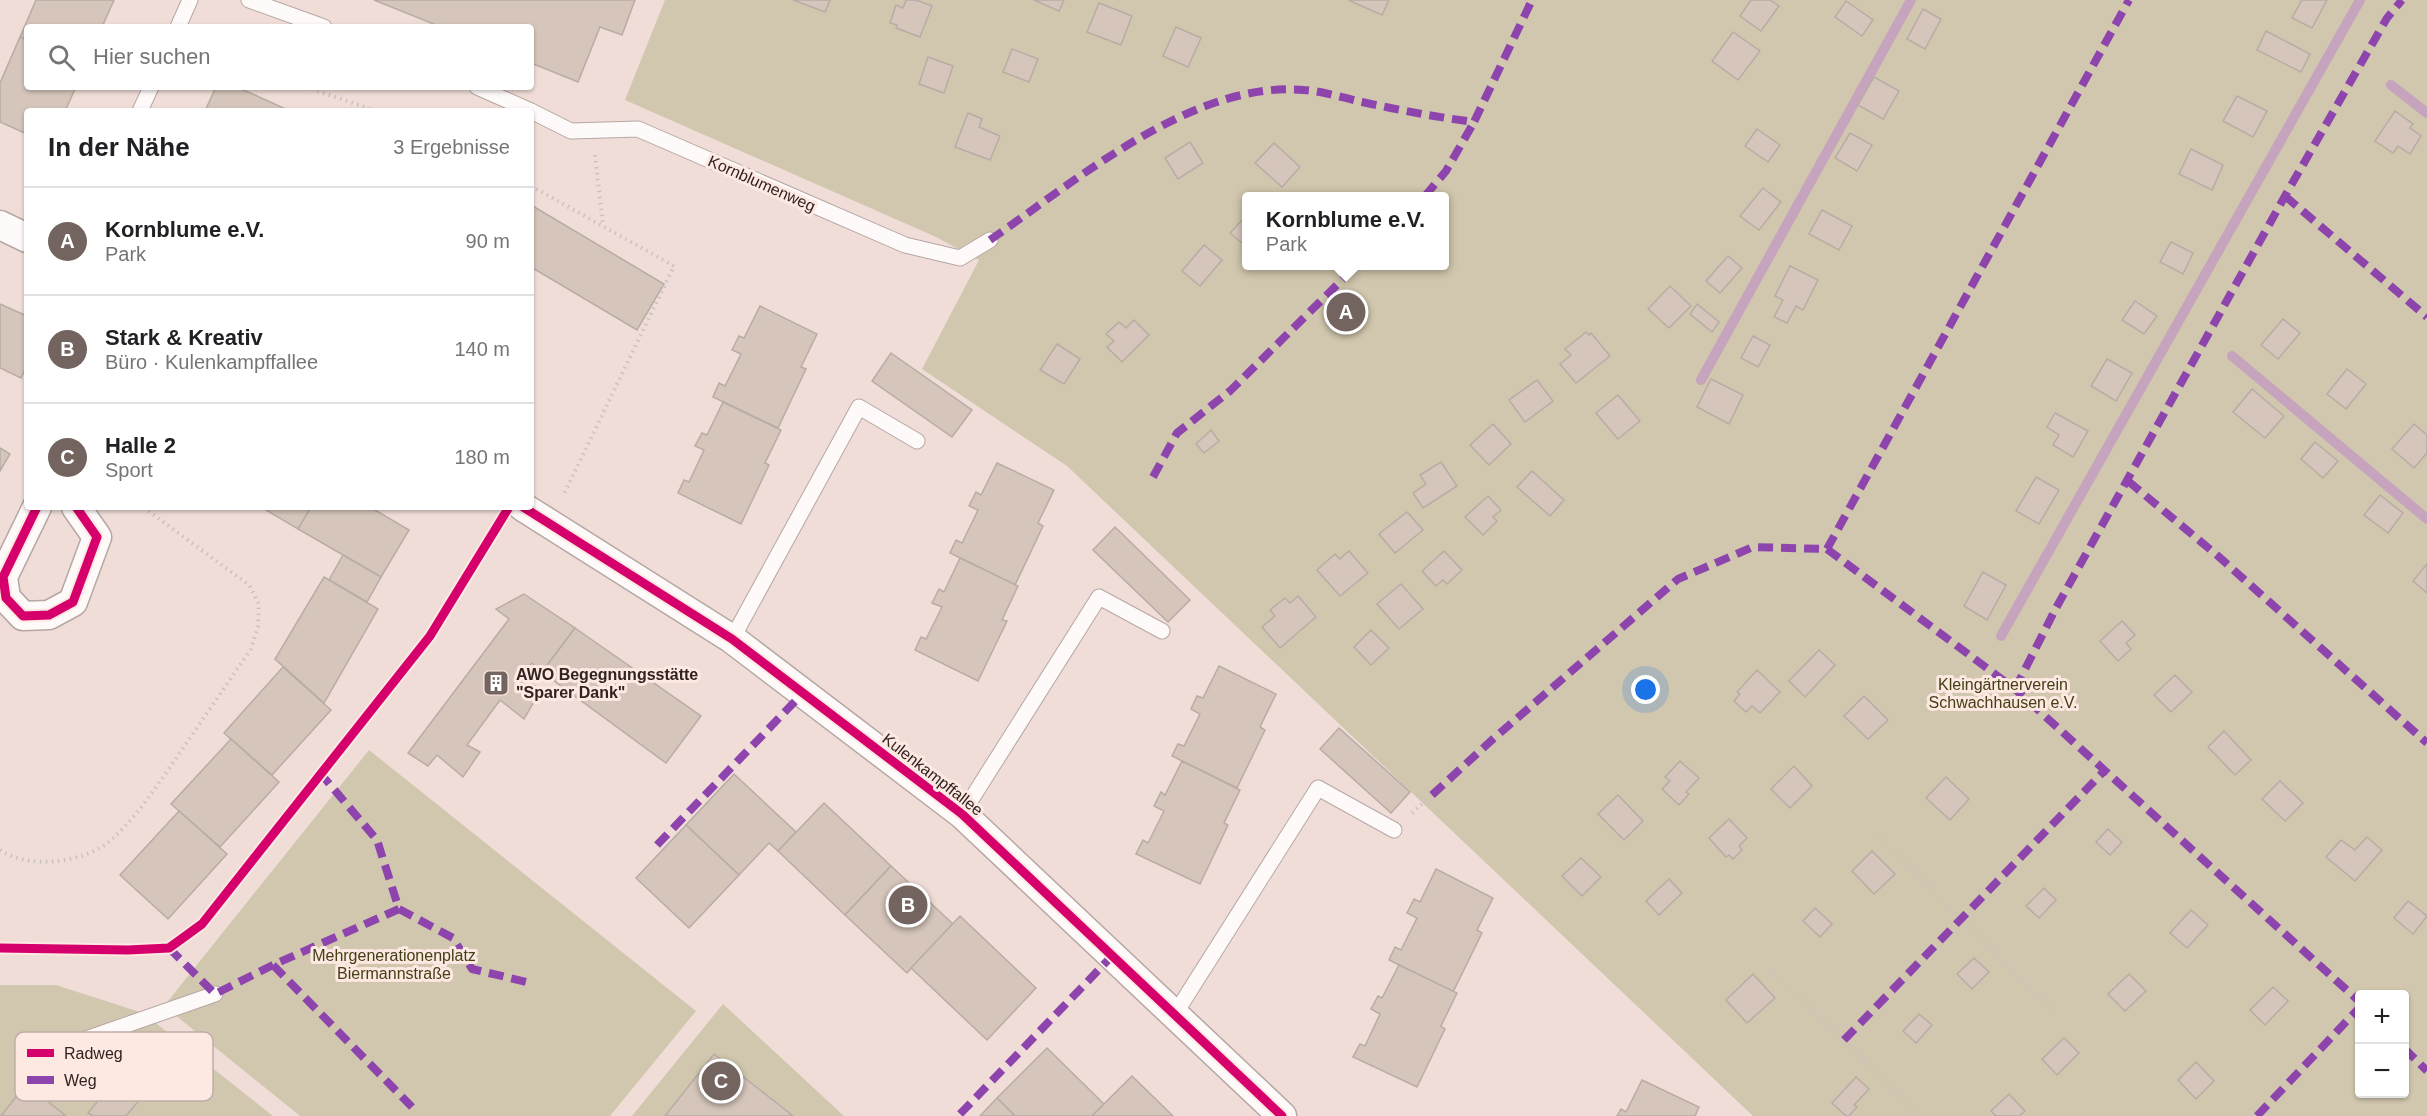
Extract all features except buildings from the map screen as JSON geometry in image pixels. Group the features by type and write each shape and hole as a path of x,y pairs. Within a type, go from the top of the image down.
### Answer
{"street":[{"path":"0,225 24,237"},
{"path":"36,510 3,578 6,598 23,616 49,615 73,602 97,537 78,510"},
{"name":"Kulenkampffallee","path":"529,510 732,639 963,814 1282,1116"}],"lane":[{"path":"179,24 190,0"},
{"path":"249,0 316,24"},
{"path":"141,108 150,90"},
{"name":"Kornblumenweg","path":"484,90 524,108"},
{"name":"Kornblumenweg","path":"534,112 571,131 638,129 905,245 960,258 990,240"},
{"path":"732,639 859,407 916,441"},
{"path":"963,814 1098,597 1162,631"},
{"path":"1175,1014 1318,788 1394,830"},
{"path":"106,1032 215,994"}],"path":[{"path":"315,90 367,108"},
{"path":"595,153 603,226"},
{"path":"534,188 674,266 550,524"},
{"path":"0,850 11,858 33,862 72,860 110,841 147,799 251,649 258,626 259,604 249,585 147,510"},
{"path":"1879,836 2056,1015"},
{"path":"1769,971 1844,1040 1920,1116"}],"green space":[{"name":"Kleingärtnerverein Schwachhausen e.V.","path":"665,0 2427,0 2427,1116 1753,1116 1067,466 922,369 979,260 936,237 625,100"},
{"name":"Mehrgenerationenplatz Biermannstraße","path":"369,750 696,1011 610,1116 300,1116 213,1046 213,1032 196,1032 164,1006"},
{"path":"0,985 56,985 143,1013 167,1032 15,1032 15,1101 213,1101 213,1068 273,1116 0,1116"},
{"path":"723,1004 844,1116 632,1116"}],"waterway":[{"path":"1701,380 1911,0"},
{"path":"2001,636 2360,0"},
{"path":"2391,85 2427,113"},
{"path":"2232,356 2427,519"}],"marked path":[{"path":"990,240 1098,164 1138,139 1179,118 1220,101 1262,91 1304,90 1404,111 1474,122 1532,0"},
{"path":"1827,549 2129,0"},
{"path":"2015,689 2056,608 2285,196 2387,18 2402,0"},
{"path":"1428,192 1446,171 1474,122"},
{"path":"2285,196 2427,317"},
{"path":"1153,477 1177,433 1230,391 1352,270"},
{"path":"2128,481 2218,556 2427,743"},
{"path":"1432,795 1493,739 1678,579 1753,547 1827,549"},
{"path":"1827,549 2015,689 2355,997"},
{"path":"657,845 803,693"},
{"path":"1844,1040 2105,770"},
{"path":"169,948 215,994 273,965 399,909 377,840 321,774"},
{"path":"399,909 453,938 472,969 531,983"},
{"path":"960,1114 1112,956"},
{"path":"273,965 412,1107"},
{"path":"2257,1116 2355,1012"},
{"path":"2409,1053 2427,1071"}],"cycle path":[{"path":"36,510 3,577 6,598 23,616 49,615 73,602 97,537 78,510"},
{"path":"0,948 128,950 169,948 202,924 430,636 507,510"},
{"path":"528,510 732,639 962,814 1282,1116"}],"place":[{"name":"Kornblume e.V.","path":"1346,312"},
{"name":"AWO Begegnungsstätte \"Sparer Dank\"","path":"496,683"},
{"name":"Stark & Kreativ","path":"908,905"},
{"name":"Halle 2","path":"721,1081"}]}
